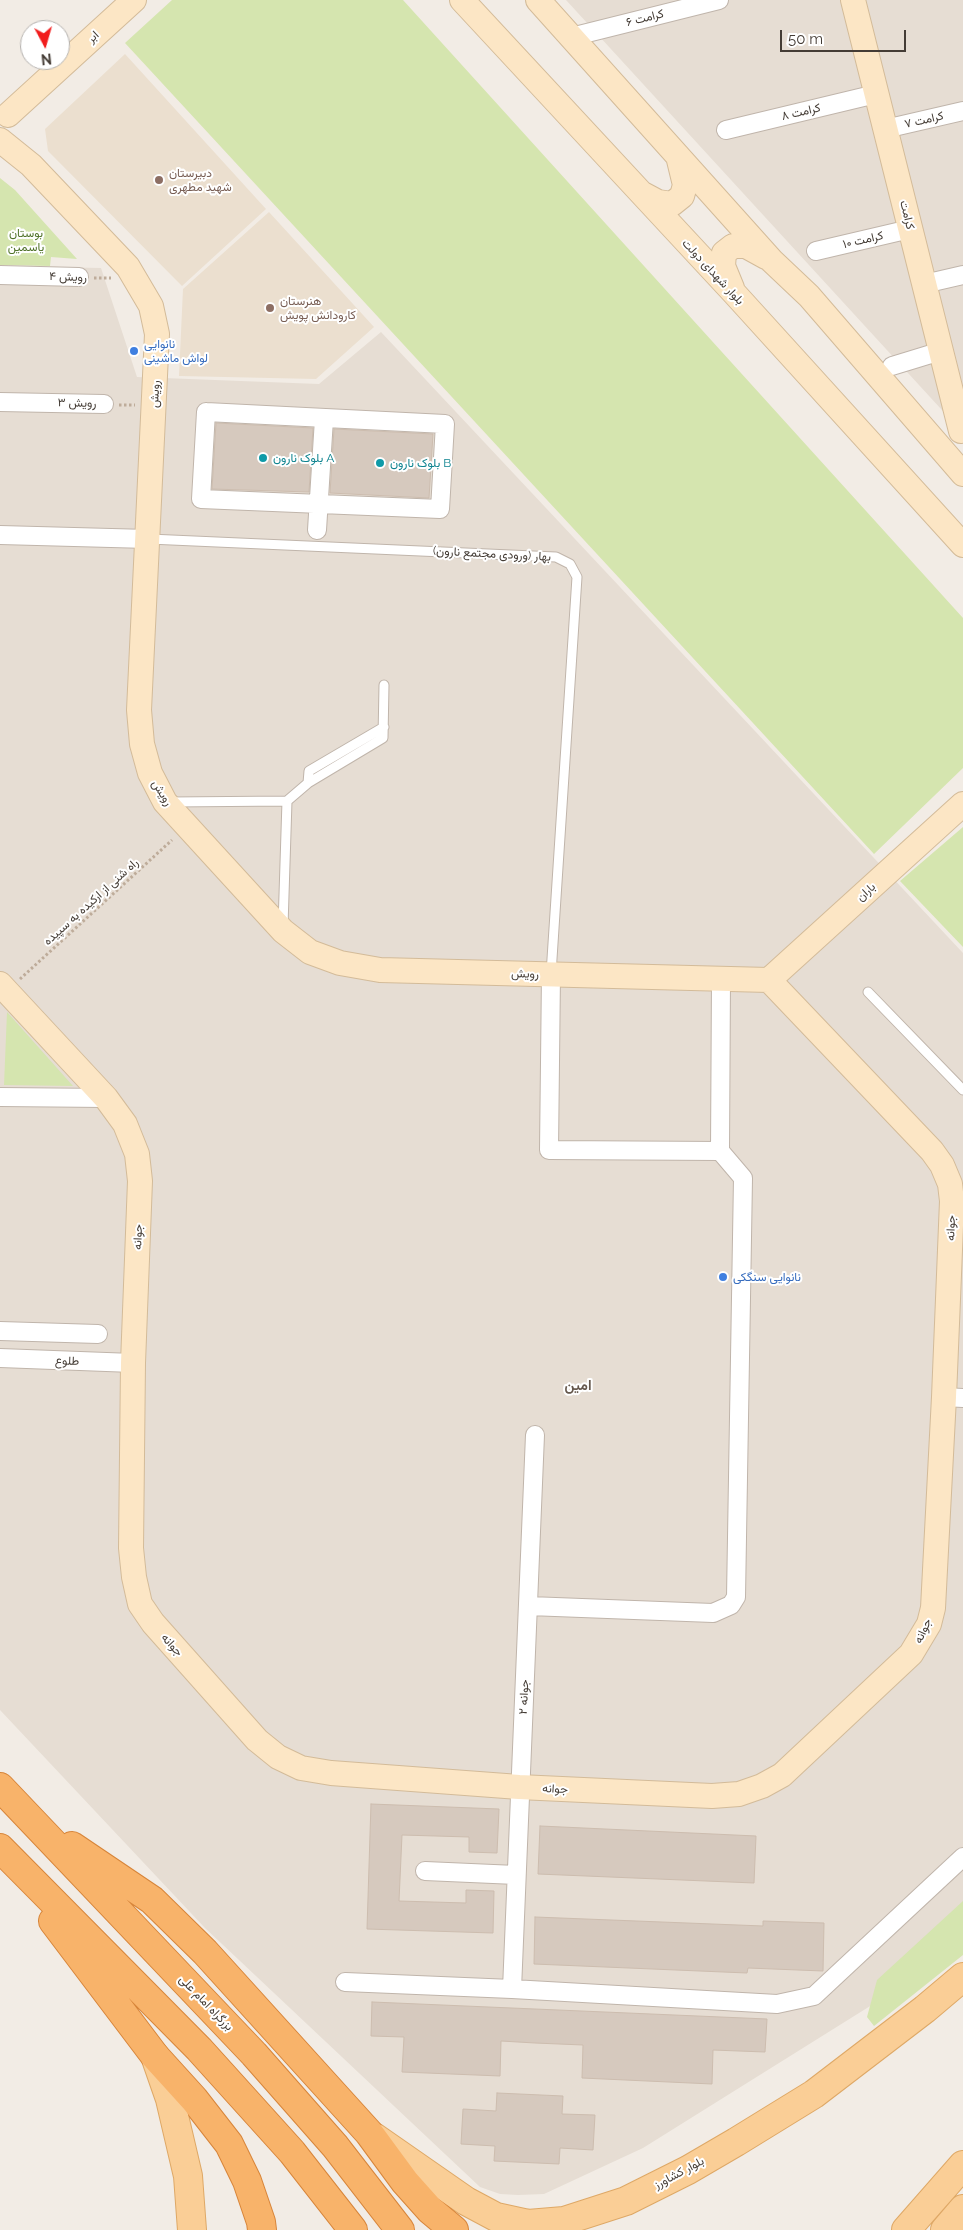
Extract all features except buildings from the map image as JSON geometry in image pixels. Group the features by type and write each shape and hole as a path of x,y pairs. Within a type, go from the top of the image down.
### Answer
{"highway":[{"name":"بزرگراه امام علی","path":"0,1786 254,2054 335,2146 400,2230"},
{"path":"29,1818 152,1900 205,1952 369,2133 404,2182 430,2210 454,2230"},
{"path":"0,1848 103,1989 155,2056 230,2144 247,2181 262,2222 262,2230"},
{"path":"0,1848 199,2049 292,2152 353,2230"}],"main road":[{"name":"بلوار کشاورز","path":"369,2133 466,2201 496,2217 528,2224 564,2221 626,2201 688,2170 736,2142 814,2094 925,2009 963,1977"},
{"path":"155,2056 170,2099 188,2176 192,2230"},
{"path":"906,2230 963,2165"},
{"path":"945,2230 963,2209"}],"street":[{"name":"ابر","path":"4,126 134,0"},
{"name":"بلوار شهدای دولت","path":"462,0 735,294 963,545"},
{"path":"538,0 772,261 809,296 963,474"},
{"name":"کرامت ۶","path":"571,37 719,0"},
{"name":"کرامت","path":"852,0 962,430"},
{"name":"کرامت ۸","path":"726,130 876,94"},
{"name":"کرامت ۷","path":"885,128 963,111"},
{"name":"رویش","path":"4,126 30,165 128,267 151,306 157,334 139,710 142,744 150,773 165,802 283,930 310,952 340,963 380,970 769,980"},
{"path":"638,191 658,202 672,204 682,196 684,185 678,155"},
{"name":"کرامت ۱۰","path":"816,251 910,228"},
{"path":"735,294 723,266 724,253 733,246 746,246 772,261"},
{"name":"رویش ۴","path":"0,275 79,278"},
{"path":"924,284 963,275"},
{"path":"892,366 941,351"},
{"name":"رویش ۳","path":"0,402 104,404"},
{"path":"206,412 324,419 445,424 440,510 201,499 206,412"},
{"path":"317,538 324,419"},
{"path":"940,446 962,430"},
{"path":"0,535 148,539"},
{"name":"باران","path":"769,980 963,804"},
{"path":"551,974 550,1150 720,1151"},
{"path":"529,1606 714,1613 731,1605 736,1597 743,1178 720,1151 722,979"},
{"name":"جوانه","path":"3,987 106,1098 125,1124 137,1154 140,1181 133,1363 131,1548 134,1577 140,1604 153,1623 257,1740 278,1757 301,1768 331,1773 519,1787 712,1796 739,1794 762,1786 782,1775 910,1654 929,1624 933,1608 954,1398 957,1217 950,1184 942,1165 932,1151 769,980"},
{"path":"0,1097 106,1098"},
{"path":"0,1331 98,1334"},
{"name":"طلوع","path":"0,1358 133,1363"},
{"name":"جوانه ۲","path":"512,1989 535,1435"},
{"path":"345,1982 512,1989 777,2004 814,1996 963,1857"},
{"path":"425,1871 516,1875"}],"lane":[{"name":"بهار (ورودی مجتمع نارون)","path":"148,539 317,538 556,557 570,564 578,577 551,974"},
{"path":"165,802 287,801 308,783 309,771 384,727 384,685"},
{"path":"283,930 287,801"},
{"path":"868,992 963,1090"}],"path":[{"name":"رویش ۴","path":"79,278 135,278"},
{"name":"رویش ۳","path":"104,404 154,406"},
{"name":"راه شنی از ارکیده به سپیده","path":"3,987 187,826"}],"shaded area":[{"path":"566,0 963,0 963,433"},
{"name":"دبیرستان شهید مطهری","path":"125,54 266,209 182,286 48,151 45,129"},
{"name":"هنرستان کارودانش پویش","path":"269,212 374,327 316,379 179,376 183,289"},
{"path":"0,266 101,268 137,377 319,384 381,332 963,953 963,1925 875,2003 643,2148 544,2194 500,2194 480,2187 205,1928 0,1710"}],"green space":[{"path":"172,0 403,0 963,618 963,768 874,854 125,43"},
{"name":"بوستان یاسمین","path":"0,178 15,190 77,259 51,257 50,266 0,265"},
{"path":"963,827 963,947 900,881"},
{"path":"7,1012 73,1086 4,1085"},
{"path":"963,1901 963,1955 874,2026 867,2017 877,1980"}],"place":[{"name":"دبیرستان شهید مطهری","path":"159,180"},
{"name":"هنرستان کارودانش پویش","path":"270,308"},
{"name":"نانوایی لواش ماشینی","path":"134,351"},
{"name":"بلوک نارون A","path":"263,458"},
{"name":"بلوک نارون B","path":"380,463"},
{"name":"نانوایی سنگکی","path":"723,1277"}],"district":[{"name":"امین","path":"578,1386"}]}
